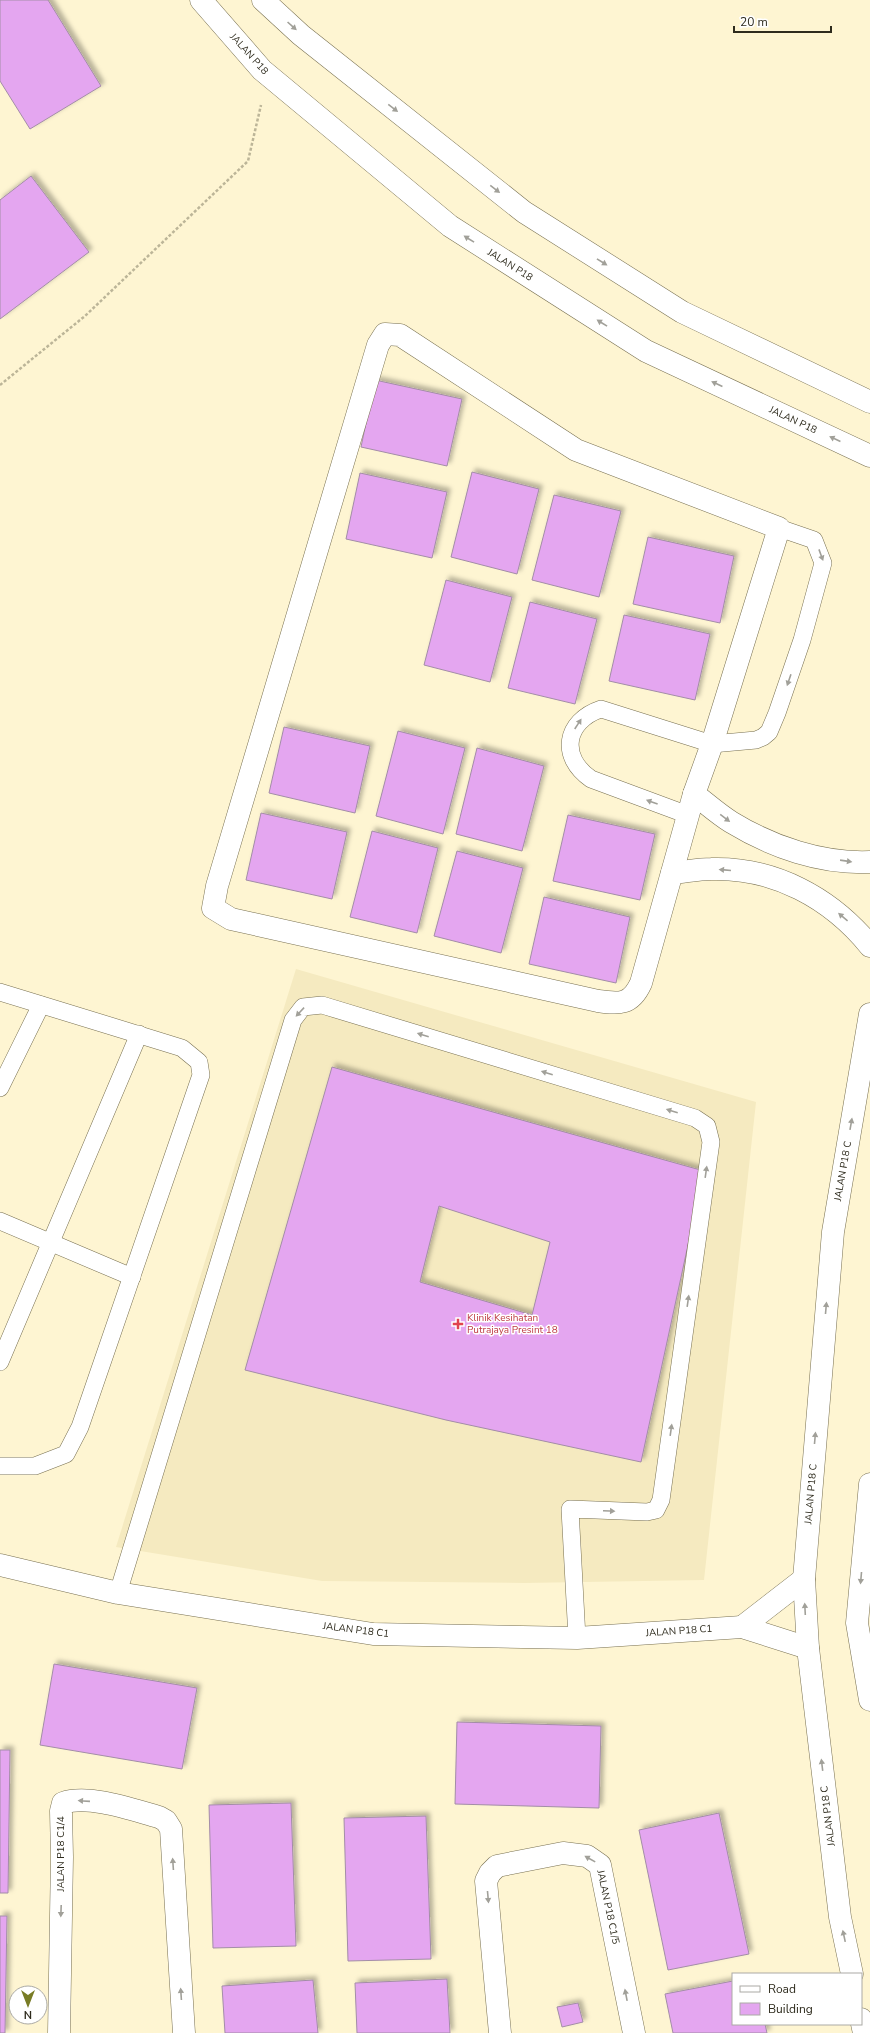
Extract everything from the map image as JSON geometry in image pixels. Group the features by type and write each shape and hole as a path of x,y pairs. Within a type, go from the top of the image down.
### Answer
{"street":[{"name":"JALAN P18","path":"201,0 262,70 450,226 646,351 870,456"},
{"path":"263,0 301,35 524,212 682,312 870,402"},
{"path":"385,334 400,335 576,450 779,528 712,744 694,794 641,983 636,994 626,1002 598,1001 231,919 213,908 217,886 378,346 385,334"},
{"path":"694,794 730,822 770,843 814,857 870,862"},
{"path":"672,873 719,869 751,872 789,883 824,901 855,927 870,946"},
{"name":"JALAN P18 C","path":"852,1973 840,1917 808,1648 804,1579 832,1232 870,1014"},
{"path":"870,1484 857,1623 870,1700"},
{"name":"JALAN P18 C1","path":"0,1565 118,1593 373,1634 577,1638 742,1626 808,1648"},
{"path":"742,1626 804,1579"},
{"name":"JALAN P18 C1/4","path":"59,2033 62,1857 61,1811 63,1803 70,1800 110,1803 159,1817 166,1821 171,1829 184,2033"},
{"name":"JALAN P18 C1/5","path":"500,2033 486,1881 490,1873 497,1866 563,1853 587,1856 600,1865 634,2033"}],"lane":[{"path":"688,815 587,776 575,765 571,756 571,735 582,717 601,709 712,744 756,740 769,732 802,640 823,563 814,540 779,528"},
{"path":"0,992 182,1048 199,1062 201,1075 80,1427 66,1454 35,1466 0,1466"},
{"path":"0,1088 41,1005"},
{"path":"118,1593 293,1020 303,1007 322,1005 695,1118 707,1126 711,1142 661,1500 656,1510 647,1512 570,1509 577,1638"},
{"path":"0,1362 139,1034"},
{"path":"0,1221 51,1241 132,1277"}],"path":[{"path":"0,385 84,316 248,161 260,108 262,70"}],"shaded area":[{"name":"Klinik Kesihatan Putrajaya Presint 18","path":"296,969 756,1102 704,1580 524,1583 322,1581 116,1547"}],"building":[{"path":"0,0 48,0 101,86 30,129 0,81"},
{"path":"31,176 89,252 0,319 0,200"},
{"path":"375,380 462,399 447,466 361,447"},
{"path":"472,472 539,489 517,574 451,557"},
{"path":"360,473 447,492 432,558 346,539"},
{"path":"554,495 621,511 599,597 532,580"},
{"path":"648,537 734,556 720,623 633,604"},
{"path":"446,580 512,597 490,682 424,665"},
{"path":"530,602 597,619 575,704 508,688"},
{"path":"624,615 710,634 695,700 609,681"},
{"path":"284,727 370,746 355,813 269,793"},
{"path":"398,731 465,748 443,834 376,816"},
{"path":"477,748 544,766 522,851 456,834"},
{"path":"261,813 347,832 332,899 246,880"},
{"path":"568,815 655,834 640,900 553,881"},
{"path":"372,831 438,848 417,933 350,917"},
{"path":"457,851 523,868 501,953 434,936"},
{"path":"544,897 630,917 616,983 529,964"},
{"path":"332,1067 704,1171 641,1462 446,1420 245,1370","holes":["439,1206 550,1242 532,1315 420,1282"]},
{"path":"54,1664 197,1688 182,1769 40,1745"},
{"path":"457,1722 601,1726 599,1808 455,1804"},
{"path":"0,1750 10,1750 8,1893 0,1893"},
{"path":"291,1803 296,1946 213,1948 209,1805"},
{"path":"719,1813 749,1954 668,1970 639,1830"},
{"path":"426,1816 431,1959 348,1961 344,1818"},
{"path":"0,1916 7,1916 5,2033 0,2033"},
{"path":"447,1979 450,2033 357,2033 355,1983"},
{"path":"313,1980 318,2033 225,2033 222,1986"},
{"path":"732,1981 732,2025 765,2025 767,2033 673,2033 665,1994"},
{"path":"578,2003 583,2022 562,2027 557,2007"}],"place":[{"name":"Klinik Kesihatan Putrajaya Presint 18","path":"458,1324"}]}
